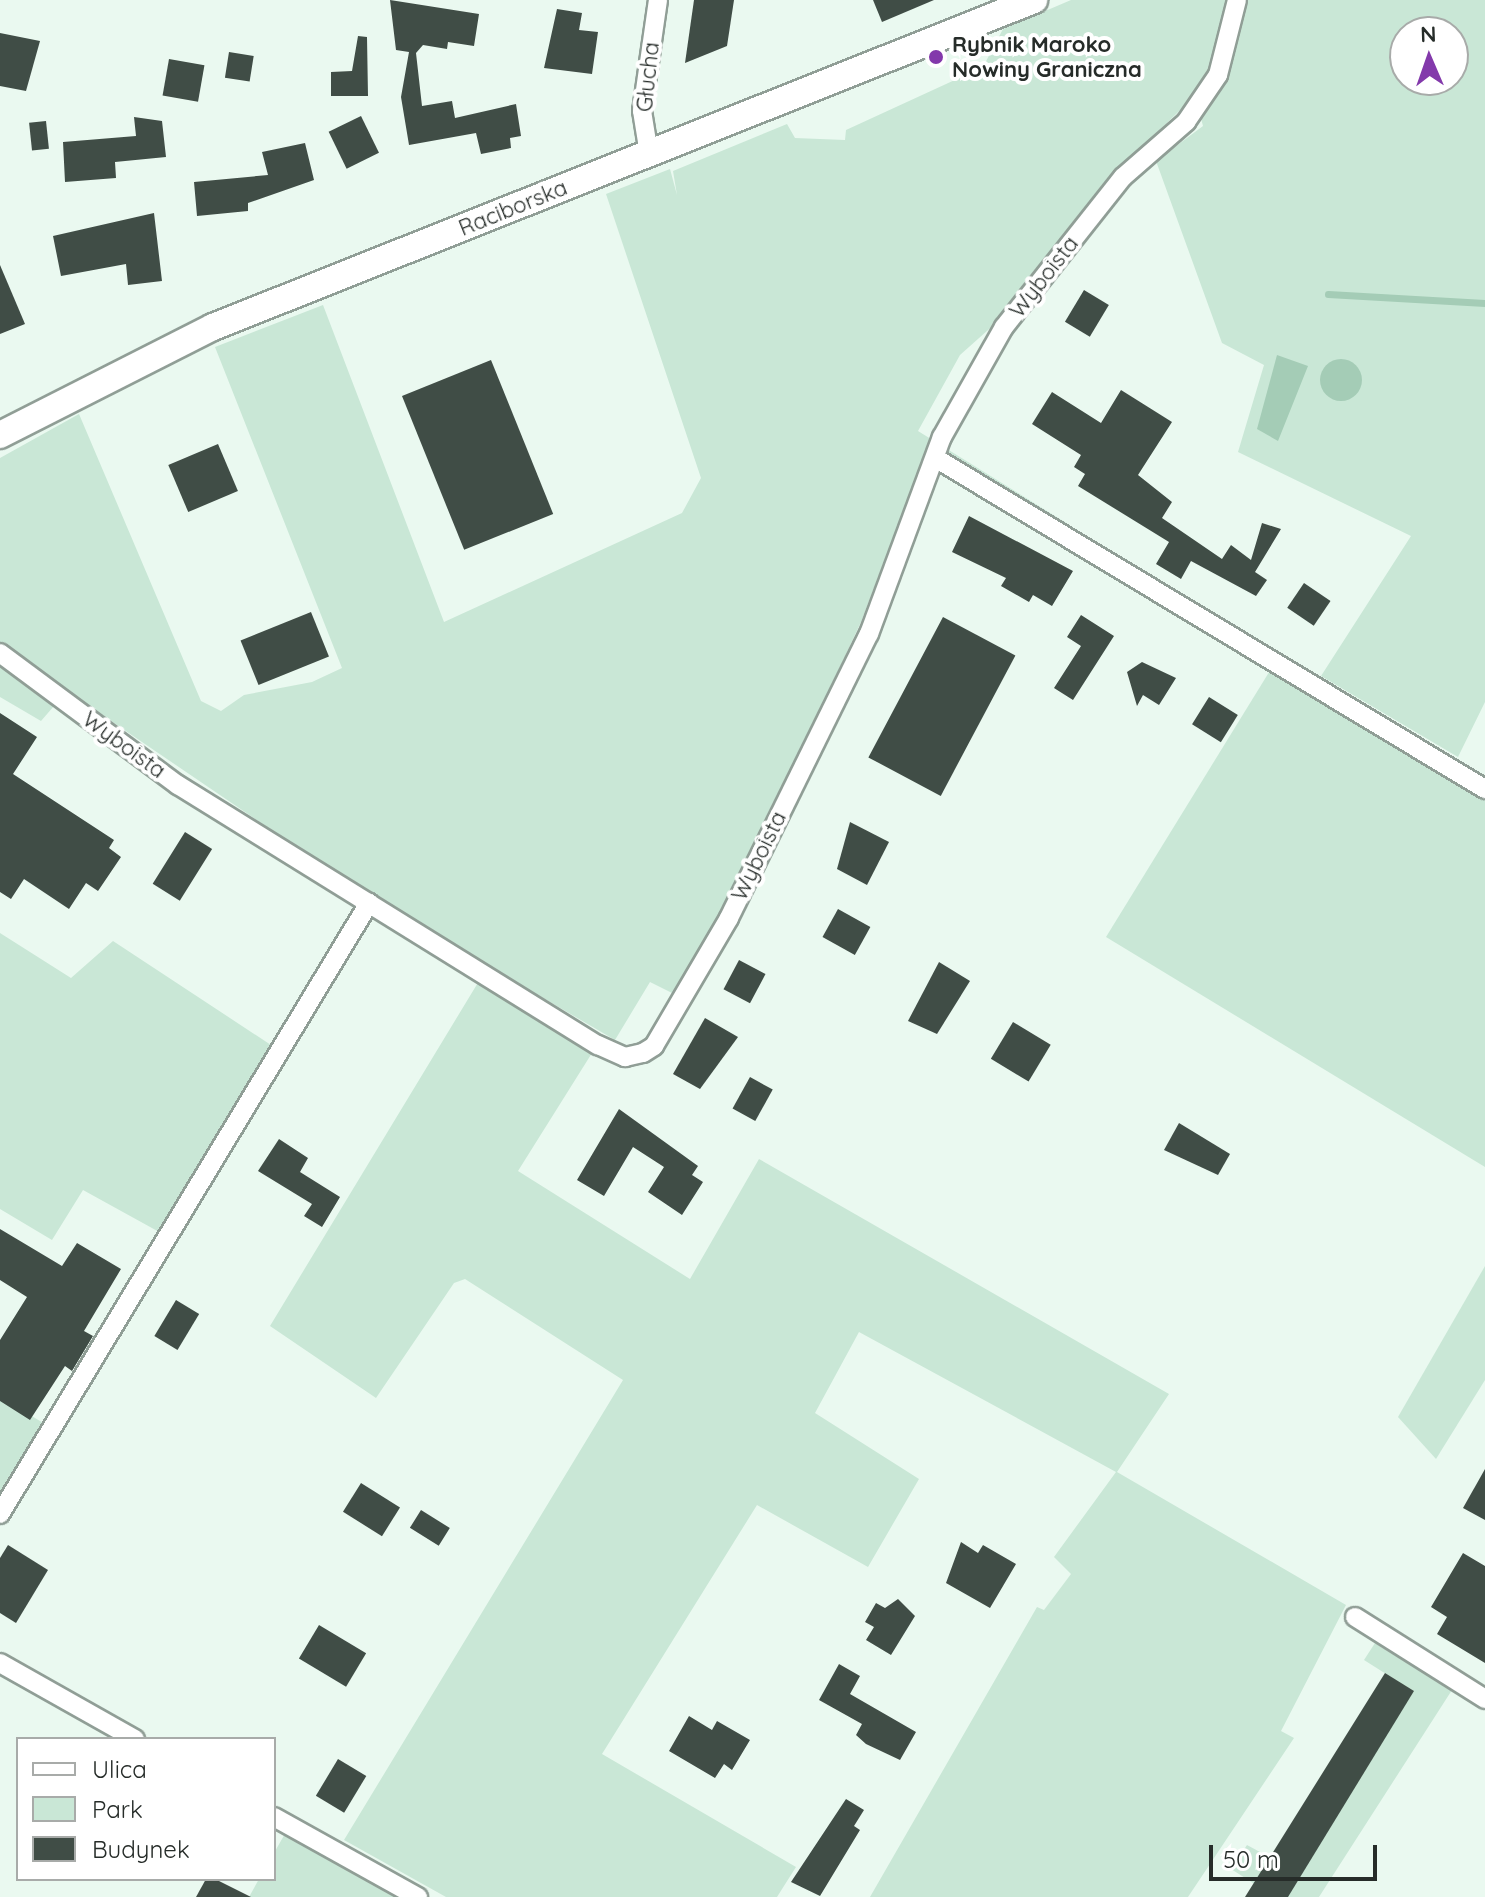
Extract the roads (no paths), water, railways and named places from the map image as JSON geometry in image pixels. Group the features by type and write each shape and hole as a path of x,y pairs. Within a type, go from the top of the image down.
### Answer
{"main road":[{"name":"Raciborska","path":"0,435 168,347 1034,0"}],"street":[{"name":"Głucha","path":"649,154 642,111 658,0"},
{"name":"Wyboista","path":"0,653 178,785 598,1045 625,1057 654,1046 729,918 869,634 937,459 1004,327 1123,177 1186,122 1218,75 1237,0"},
{"path":"937,459 1485,789"},
{"path":"0,1514 369,903"},
{"path":"1355,1617 1485,1699"},
{"path":"0,1663 131,1737"},
{"path":"276,1818 418,1897"}],"waterway":[{"path":"1328,294 1485,303"}],"place":[{"name":"Rybnik Maroko Nowiny Graniczna","path":"936,57"}]}
